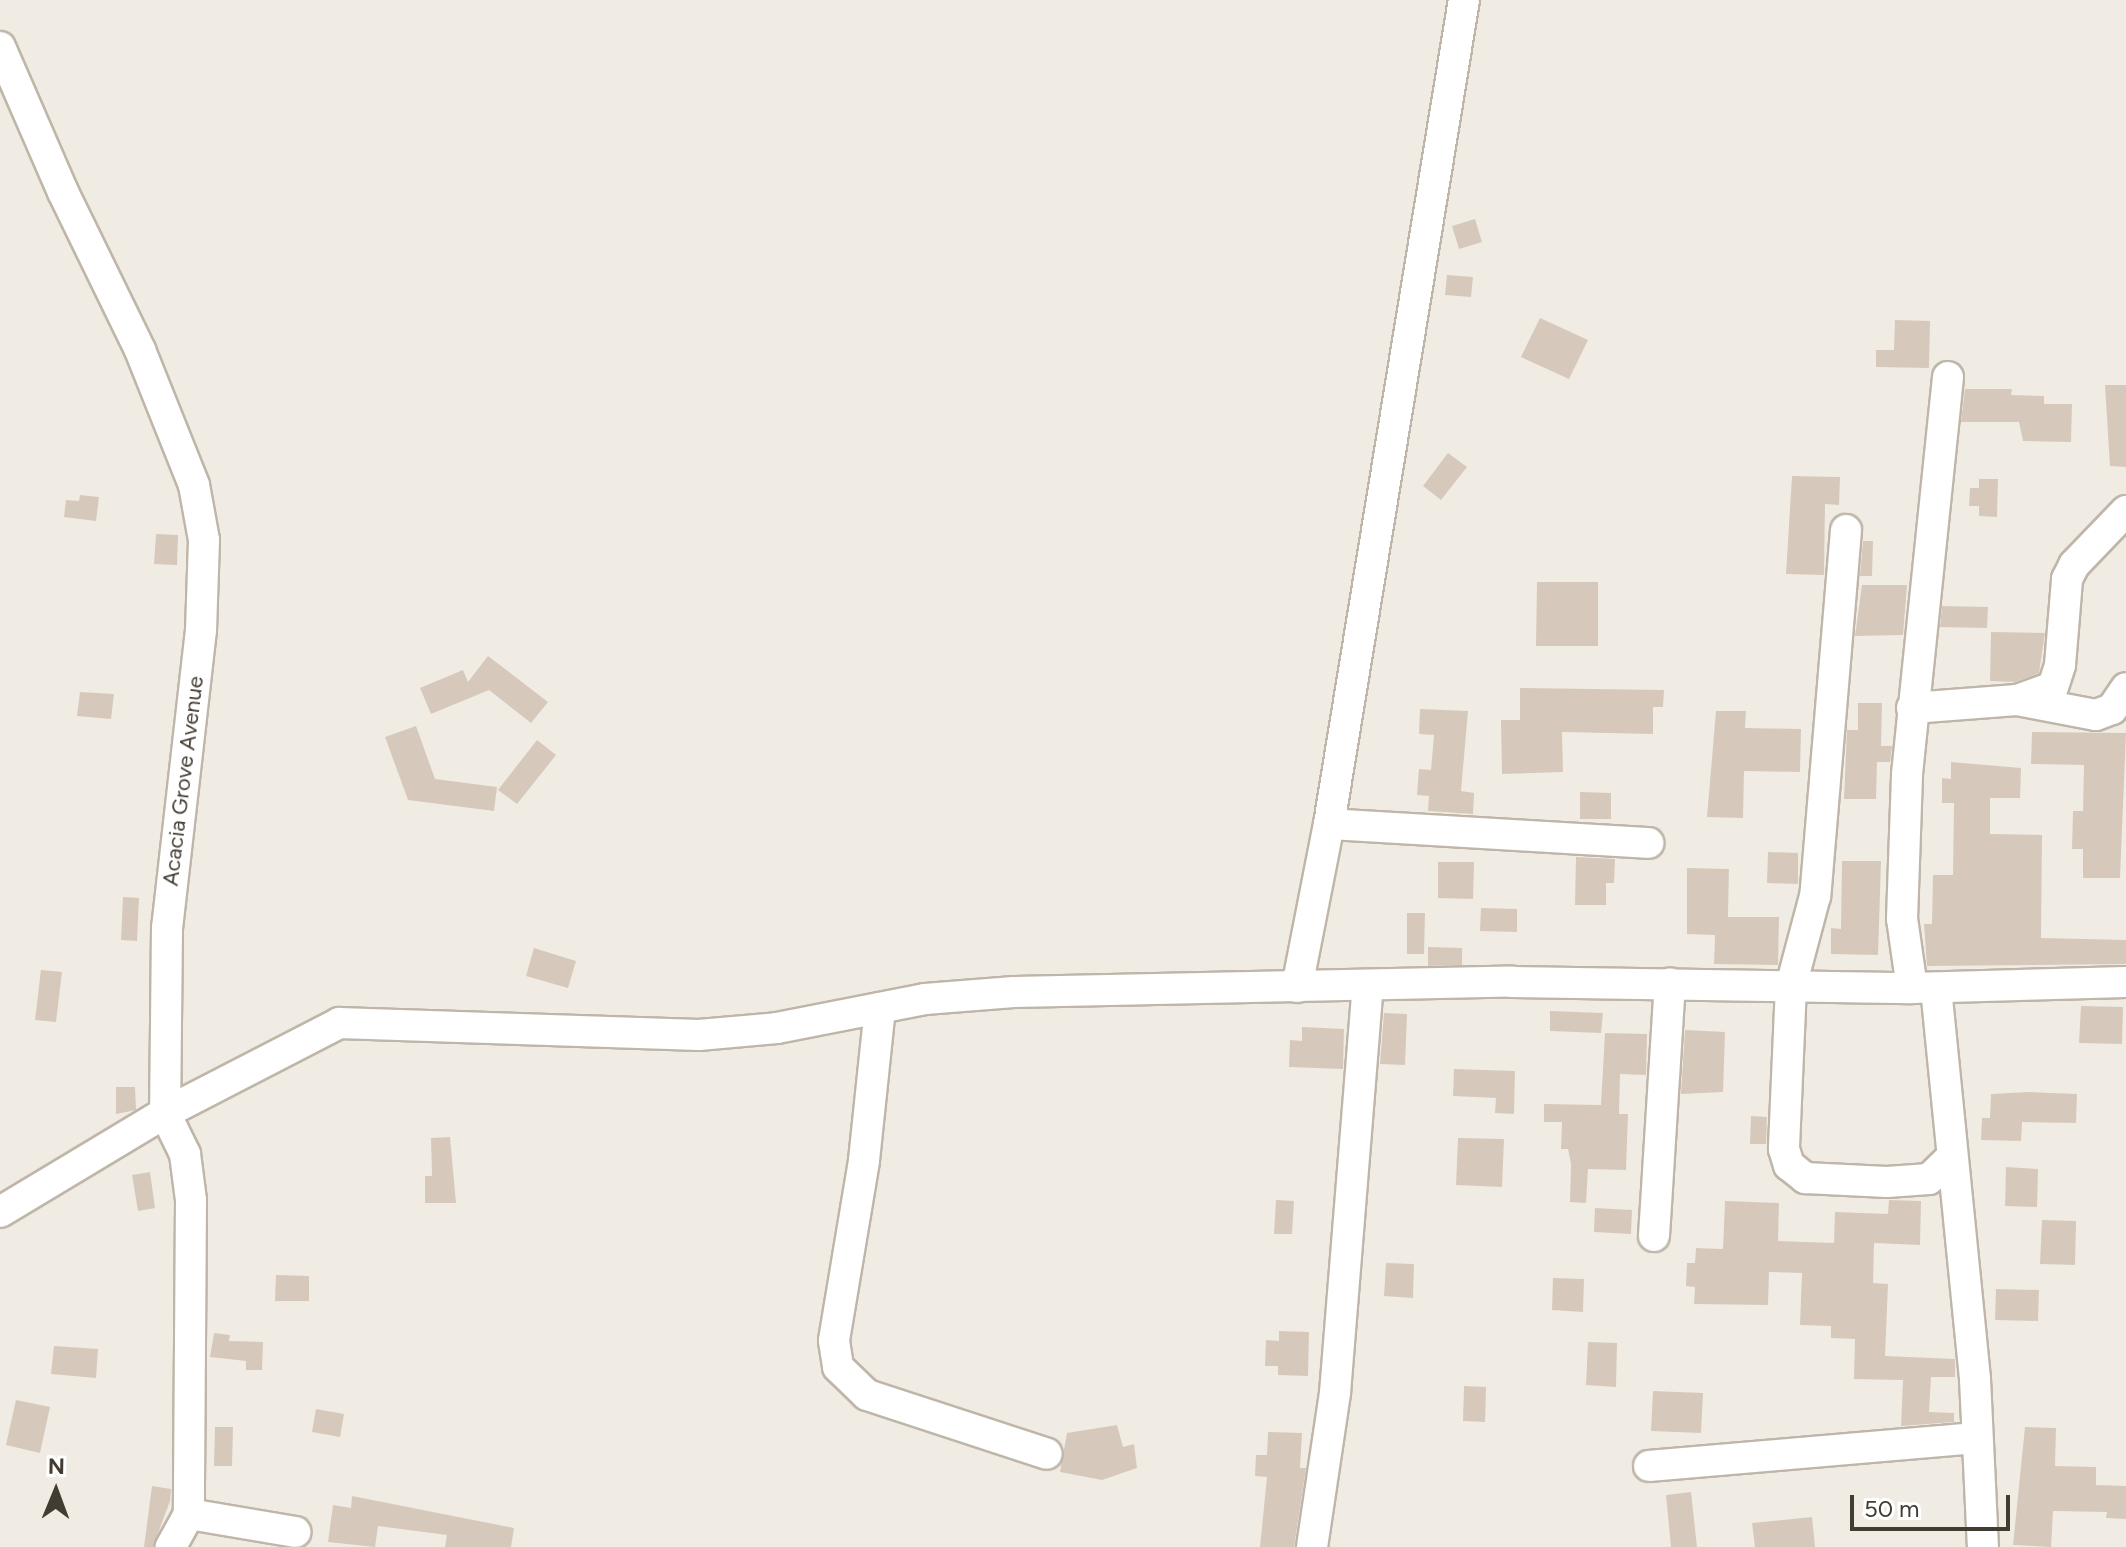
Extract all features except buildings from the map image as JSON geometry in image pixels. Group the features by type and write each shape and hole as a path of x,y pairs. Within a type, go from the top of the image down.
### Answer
{"street":[{"path":"1297,987 1329,824 1464,0"},
{"name":"Acacia Grove Avenue","path":"0,47 63,192 140,350 194,485 204,540 201,630 167,928 165,1113 190,1172 189,1514 171,1547"},
{"path":"1948,377 1912,708 1902,919 1924,988 1951,1158 1983,1547"},
{"path":"1912,708 2017,700 2044,693 2058,678 2067,579 2074,565 2126,511"},
{"path":"1846,530 1815,896 1791,986 1784,1149 1796,1173 1917,1182 1929,1179 1951,1158"},
{"path":"2017,700 2096,715 2112,709 2126,688"},
{"path":"1329,824 1648,843"},
{"path":"0,1212 165,1113 339,1023 699,1035 777,1028 880,1008 1014,992 1368,985 1670,984 1924,988 2126,982"},
{"path":"1654,1236 1670,984"},
{"path":"1312,1547 1335,1393 1368,985"},
{"path":"880,1008 864,1161 834,1341 838,1367 867,1395 1047,1454"},
{"path":"1649,1466 1976,1438"},
{"path":"189,1514 295,1532"}]}
